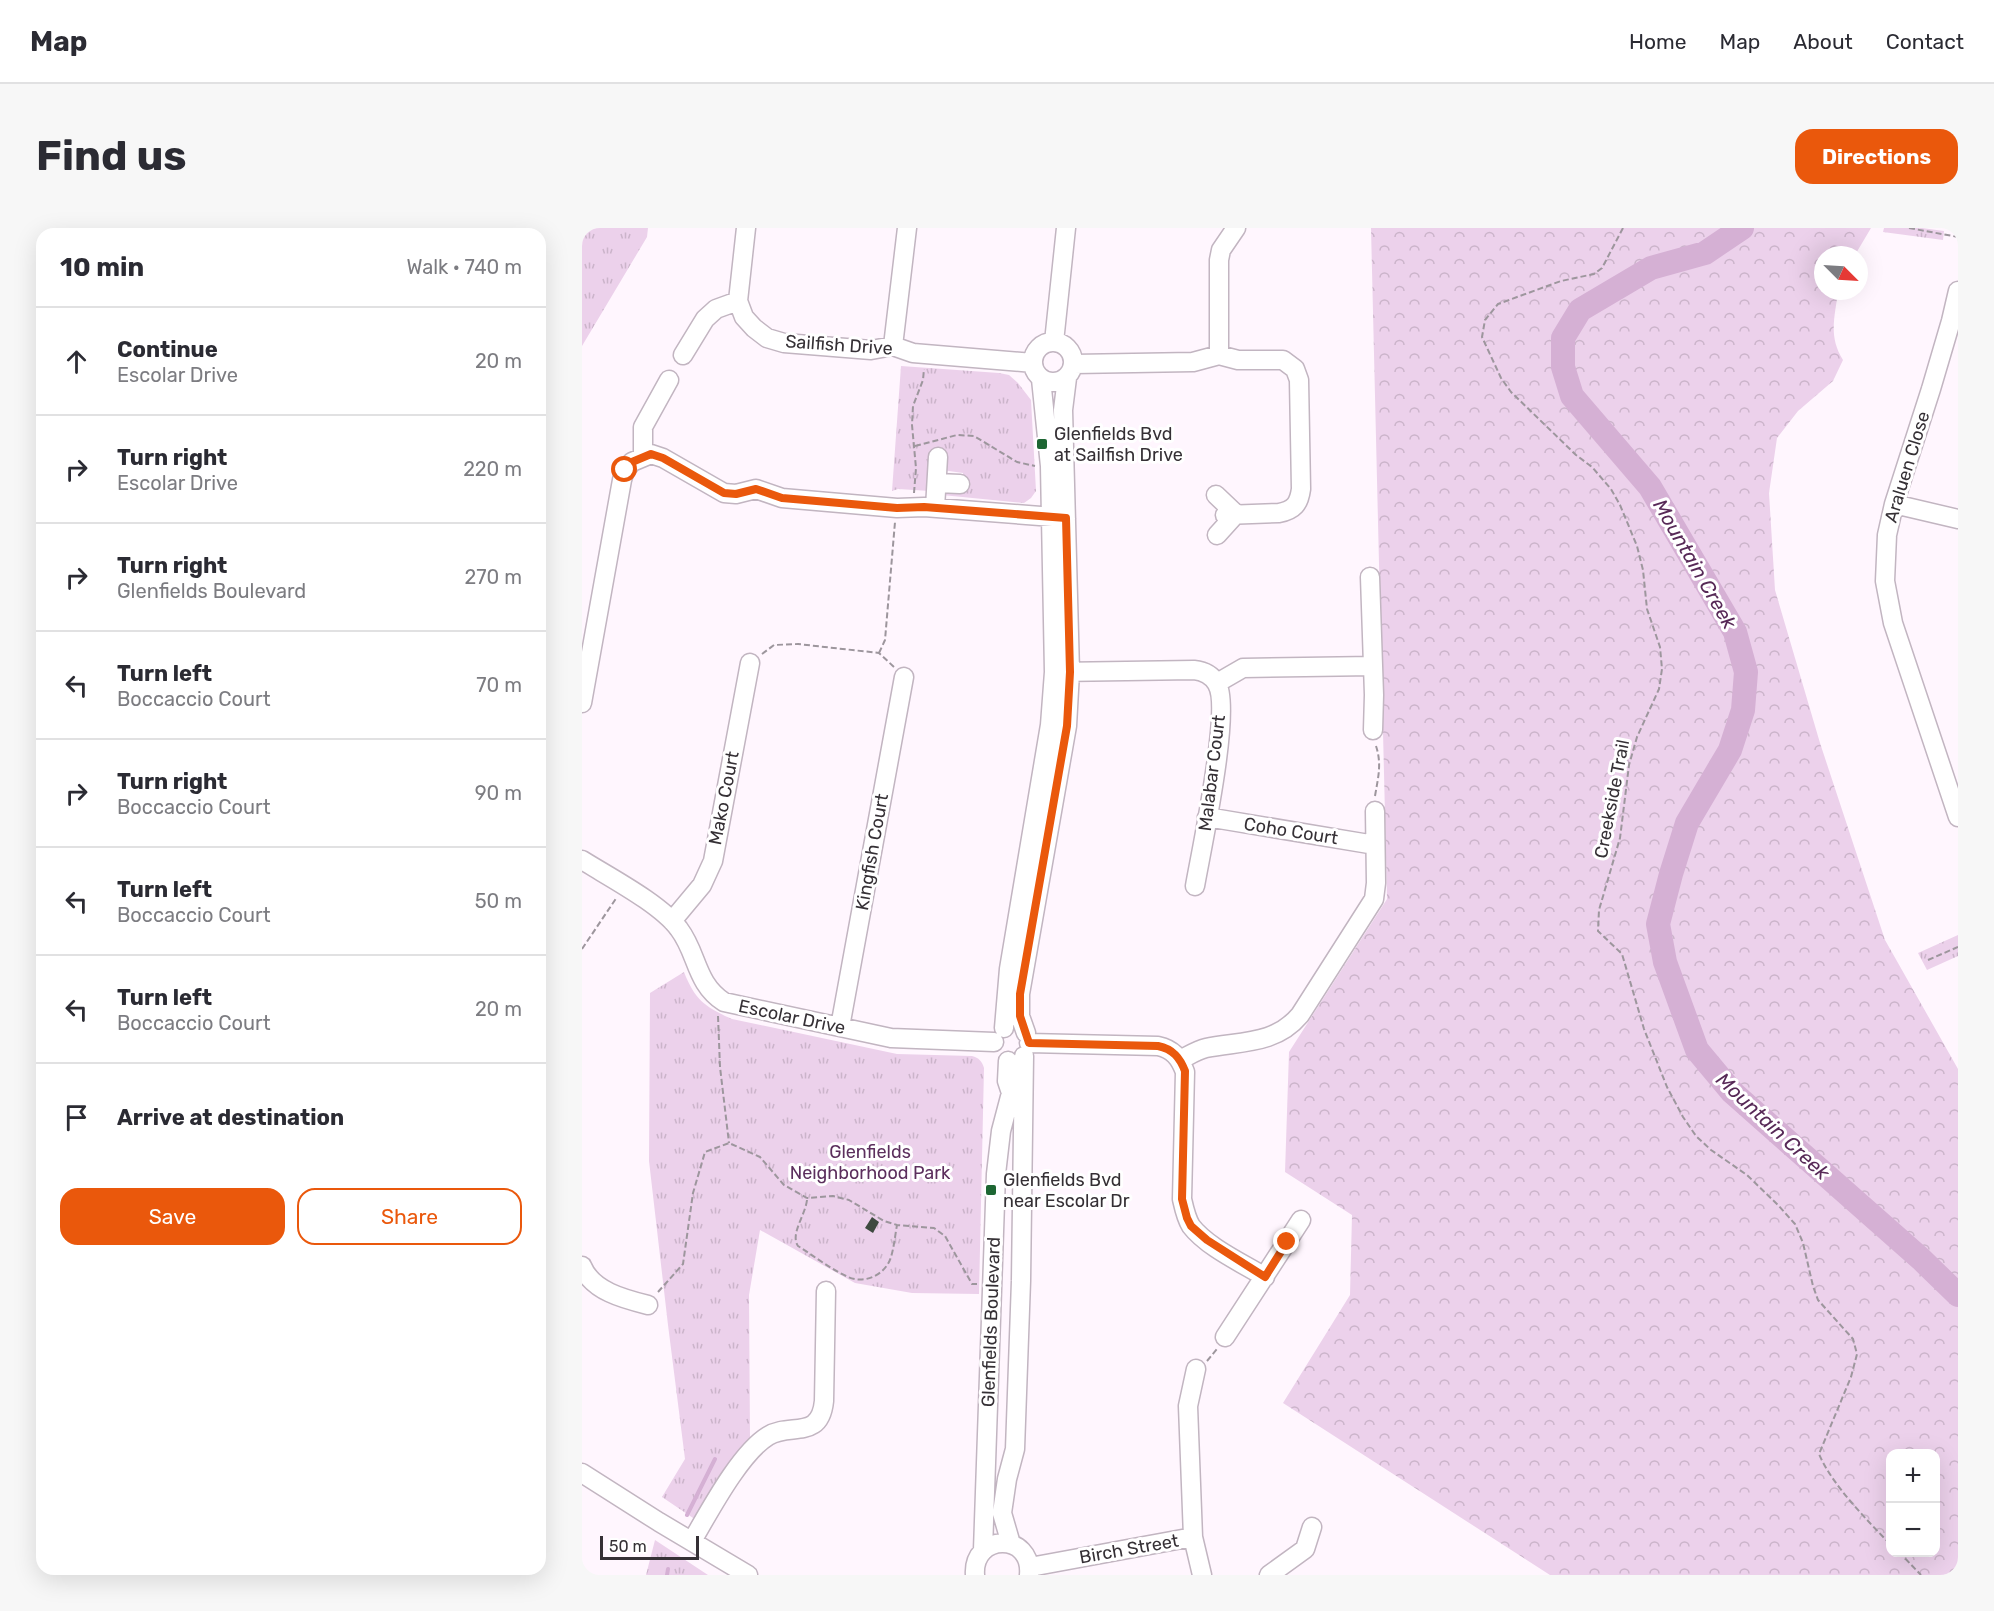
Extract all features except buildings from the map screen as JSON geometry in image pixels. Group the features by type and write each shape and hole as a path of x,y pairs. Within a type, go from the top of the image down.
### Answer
{"street":[{"path":"683,355 710,314 716,309 738,301 746,228"},
{"path":"893,346 907,228"},
{"path":"1054,342 1066,228"},
{"path":"1219,355 1219,260 1226,241 1236,228"},
{"name":"Araluen Close","path":"1958,291 1931,389 1894,504 1887,536 1886,581 1893,623 1958,817"},
{"name":"Sailfish Drive","path":"738,301 744,317 754,328 767,338 784,343 871,350 893,346 913,353 1037,371"},
{"path":"1070,371 1070,351 1065,346 1054,342 1045,344 1035,353 1037,371 1054,383 1070,371 1193,362 1219,355 1238,360 1283,360 1295,369 1299,380 1301,489 1297,504 1288,512 1230,514"},
{"name":"Glenfields Boulevard","path":"1037,371 1059,518"},
{"name":"Glenfields Boulevard","path":"1011,1544 1008,1526 1002,1513 1007,1479 1015,1449 1021,1270 1022,1048 1020,994 1067,726 1062,672 1059,518 1063,410 1070,371"},
{"path":"643,456 643,427 669,380"},
{"path":"582,703 622,480 625,470 632,462 643,456 651,454 663,458 724,493 736,494 756,489 782,498 1059,518"},
{"path":"935,508 938,457"},
{"path":"938,483 960,484"},
{"path":"1216,495 1230,514"},
{"path":"1894,504 1958,519"},
{"path":"1217,535 1230,514"},
{"path":"1370,577 1374,666 1373,730"},
{"name":"Mako Court","path":"672,921 702,885 713,861 750,663"},
{"path":"1062,672 1194,670 1207,673 1217,683 1238,670 1244,669 1374,666"},
{"name":"Glenfields Boulevard","path":"999,1035 1008,994 1009,969 1050,724 1062,672"},
{"name":"Kingfish Court","path":"840,1028 904,677"},
{"name":"Malabar Court","path":"1195,886 1220,733 1220,695 1217,683"},
{"path":"1265,1277 1207,1240 1191,1226 1187,1218 1182,1199 1185,1071 1180,1060 1204,1049 1266,1038 1296,1020 1374,899 1376,883 1375,811"},
{"name":"Coho Court","path":"1208,817 1375,845"},
{"name":"Escolar Drive","path":"582,860 657,908 672,921 688,942 706,986 724,1002 903,1040 999,1035 1015,1026 1022,1048 1158,1046 1171,1051 1180,1060"},
{"path":"999,1035 997,1052 1000,1057 1022,1048"},
{"name":"Glenfields Boulevard","path":"975,1575 975,1564 983,1550 996,1174 1001,1131 1011,1093 1007,1081 1022,1048"},
{"path":"1225,1337 1301,1220"},
{"path":"582,1266 592,1281 601,1287 620,1297 648,1305"},
{"path":"692,1541 754,1446 771,1434 785,1430 798,1431 813,1425 818,1420 824,1401 826,1291"},
{"path":"1196,1369 1188,1406 1193,1537 1202,1575"},
{"path":"582,1473 748,1575"},
{"path":"1269,1575 1305,1549 1312,1527"},
{"name":"Birch Street","path":"1029,1571 1193,1537"},
{"path":"983,1550 1001,1542 1011,1544 1024,1553 1029,1571"}],"path":[{"name":"Creekside Trail","path":"1623,228 1602,268 1594,274 1561,281 1498,304 1485,320 1482,337 1501,378 1511,392 1576,455 1592,467 1611,489 1637,546 1643,570 1647,609 1660,647 1662,669 1659,689 1637,737 1629,765 1620,838 1599,910 1598,931 1622,954 1644,1029 1667,1087 1683,1117 1696,1136 1711,1150 1747,1175 1779,1205 1795,1224 1803,1243 1818,1300 1853,1339 1857,1354 1851,1377 1819,1454 1824,1466 1862,1514 1886,1540"},
{"path":"1909,228 1958,237"},
{"path":"879,652 885,640 905,508 916,468 912,425 913,406 923,380 926,354"},
{"path":"915,446 957,435 974,436 1017,462 1034,466 1050,466"},
{"path":"750,663 774,645 798,644 879,652 904,677"},
{"path":"1373,730 1380,767 1375,811"},
{"path":"582,949 618,895"},
{"path":"1928,960 1958,947"},
{"path":"724,1002 717,1017 729,1143"},
{"path":"648,1305 683,1264 693,1193 705,1152 729,1143 760,1157 784,1185 807,1198 833,1196 849,1200 884,1221 897,1225 934,1228 945,1236 972,1284 992,1285"},
{"path":"807,1198 806,1210 795,1234 795,1242 847,1278 866,1280 877,1276 884,1269 891,1258 897,1225"},
{"path":"1196,1369 1210,1359 1225,1337"},
{"path":"1904,1557 1921,1575"}],"green space":[{"path":"582,228 648,228 647,237 582,346"},
{"path":"1371,228 1871,228 1860,246 1814,246 1814,300 1837,300 1834,334 1835,343 1843,360 1833,381 1798,411 1777,438 1769,493 1775,590 1820,743 1885,940 1958,1069 1958,1575 1550,1575 1283,1403 1350,1295 1352,1215 1285,1172 1289,1052 1387,899"},
{"path":"1884,228 1922,228 1944,231 1943,240 1883,232"},
{"path":"901,366 999,373 1009,375 1018,383 1031,400 1036,491 1031,498 1024,503 942,495 943,487 962,488 963,473 942,470 930,491 898,489 892,491"},
{"path":"1958,935 1958,956 1927,970 1918,953"},
{"name":"Glenfields Neighborhood Park","path":"684,972 692,989 702,1002 732,1019 897,1054 972,1056 980,1060 984,1068 979,1294 912,1293 855,1283 760,1230 749,1295 750,1438 696,1520 662,1497 685,1459 649,1161 650,993"},
{"path":"899,1158 915,1168 898,1193 883,1184"},
{"path":"655,1540 708,1575 646,1575"}],"waterway":[{"name":"Mountain Creek","path":"1742,228 1705,253 1651,268 1580,310 1563,338 1563,367 1572,396 1650,487 1735,632 1746,672 1743,710 1730,750 1687,823 1671,874 1658,924 1665,962 1697,1050 1732,1092 1921,1259 1958,1295"},
{"path":"687,1515 715,1459"},
{"path":"667,1575 668,1569"}],"place":[{"name":"Glenfields Bvd at Sailfish Drive","path":"1042,444"},
{"name":"Glenfields Bvd near Escolar Dr","path":"991,1190"}],"route":[{"path":"625,470 632,462 651,454 663,458 724,493 736,494 756,489 782,498 897,508 924,507 1066,518 1070,672 1067,726 1020,994 1020,1016 1029,1043 1158,1046 1165,1047 1175,1054 1185,1071 1182,1199 1191,1226 1207,1240 1265,1277 1287,1242"}]}
